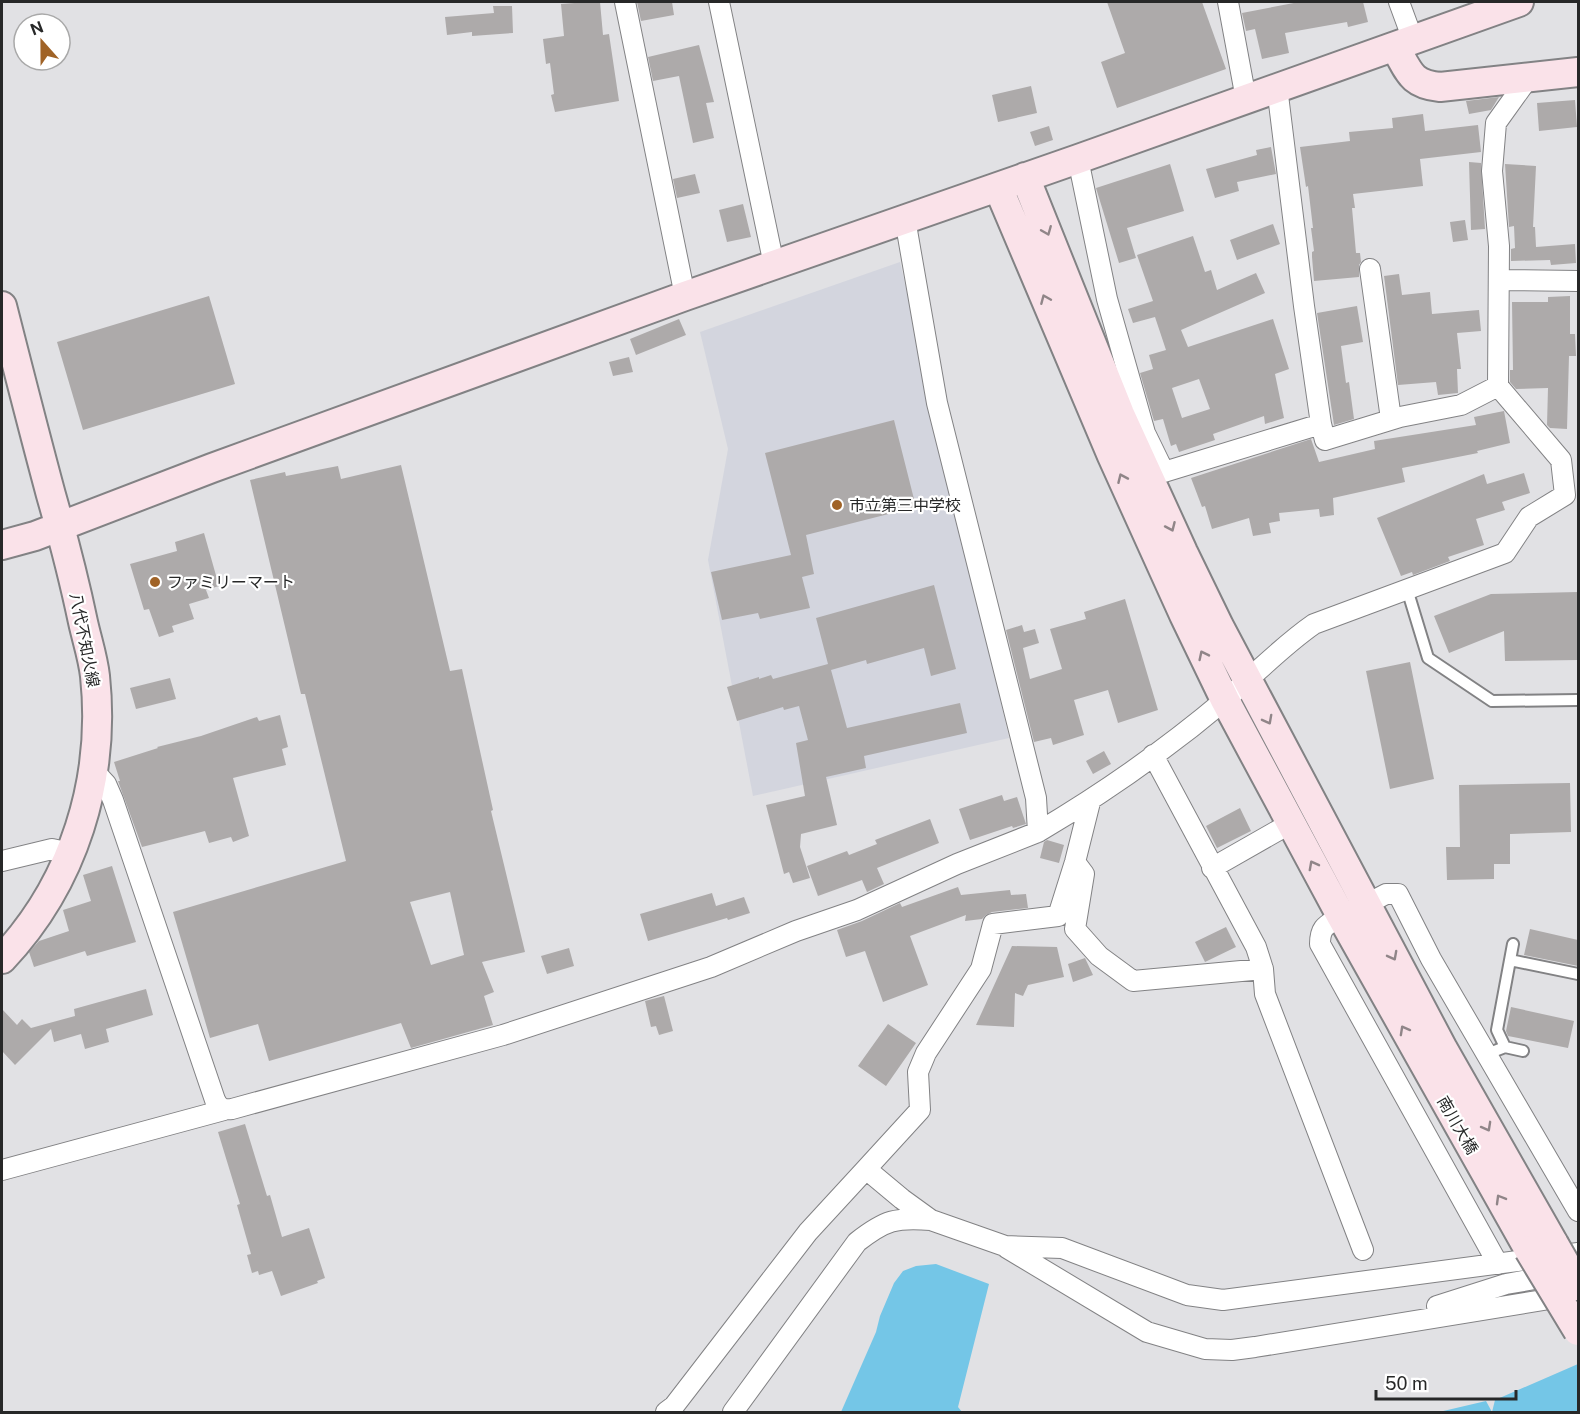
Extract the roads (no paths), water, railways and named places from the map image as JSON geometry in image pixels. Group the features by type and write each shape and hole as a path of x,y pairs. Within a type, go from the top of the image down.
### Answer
{"street":[{"path":"625,2 685,296"},
{"path":"719,2 774,265"},
{"path":"1228,2 1246,99"},
{"path":"1399,2 1404,43 1412,77 1419,83 1440,87 1578,72"},
{"path":"2,545 35,536 685,296 1519,2"},
{"path":"2,1170 503,1035 711,967 796,931 857,910 957,864 1038,832 1090,802 1225,700 1291,640 1314,624 1505,553 1529,517 1572,497 1570,459 1498,386 1499,246 1492,171 1496,123 1529,77"},
{"path":"1277,87 1304,306 1325,440 1391,420 1461,405 1498,386"},
{"path":"1078,159 1130,414"},
{"path":"1024,177 1156,474 1182,552 1246,681 1353,911"},
{"path":"998,187 1112,456 1225,700 1291,823 1353,911 1449,1059 1554,1249 1578,1286"},
{"path":"905,219 937,403 1036,798 1038,832"},
{"path":"1370,269 1391,420"},
{"path":"1499,280 1578,281"},
{"name":"八代不知火線","path":"2,306 60,525 95,675 96,717 94,771 88,800 71,853 33,922 2,959"},
{"path":"1156,474 1322,424"},
{"path":"1153,755 1256,948 1263,969 1265,994 1363,1251"},
{"path":"94,771 106,784 113,800 215,1100 224,1110"},
{"path":"666,1413 674,1406 808,1232 921,1110 918,1072 926,1053 981,969 993,924 1058,916 1090,802"},
{"path":"1212,868 1291,823"},
{"path":"2,861 52,849 71,853"},
{"path":"1075,862 1084,874 1075,929 1099,956 1133,981 1263,969"},
{"path":"1498,1264 1320,944 1323,927 1386,894 1398,894 1431,959 1496,1050 1578,1211"},
{"path":"866,1169 931,1220"},
{"path":"733,1413 857,1242 873,1230 906,1218 931,1220 1005,1246 1147,1332 1204,1349 1233,1350 1255,1347 1578,1294"},
{"path":"1005,1246 1062,1248 1187,1295 1223,1300 1498,1264 1554,1249"},
{"path":"1554,1249 1578,1331"},
{"path":"1406,1322 1422,1311 1506,1284 1578,1271"}],"lane":[{"path":"1407,589 1428,658 1492,701 1578,700"},
{"path":"1513,944 1497,1030 1496,1050 1523,1051"},
{"path":"1510,960 1578,974"}],"water":[{"path":"936,1264 989,1284 958,1407 962,1412 841,1412 876,1332 894,1283 903,1271 916,1266"},
{"path":"1578,1364 1578,1412 1492,1412 1495,1400"},
{"path":"1486,1401 1492,1412 1439,1412"}],"place":[{"name":"市立第三中学校","path":"837,505"},
{"name":"ファミリーマート","path":"155,582"}]}
